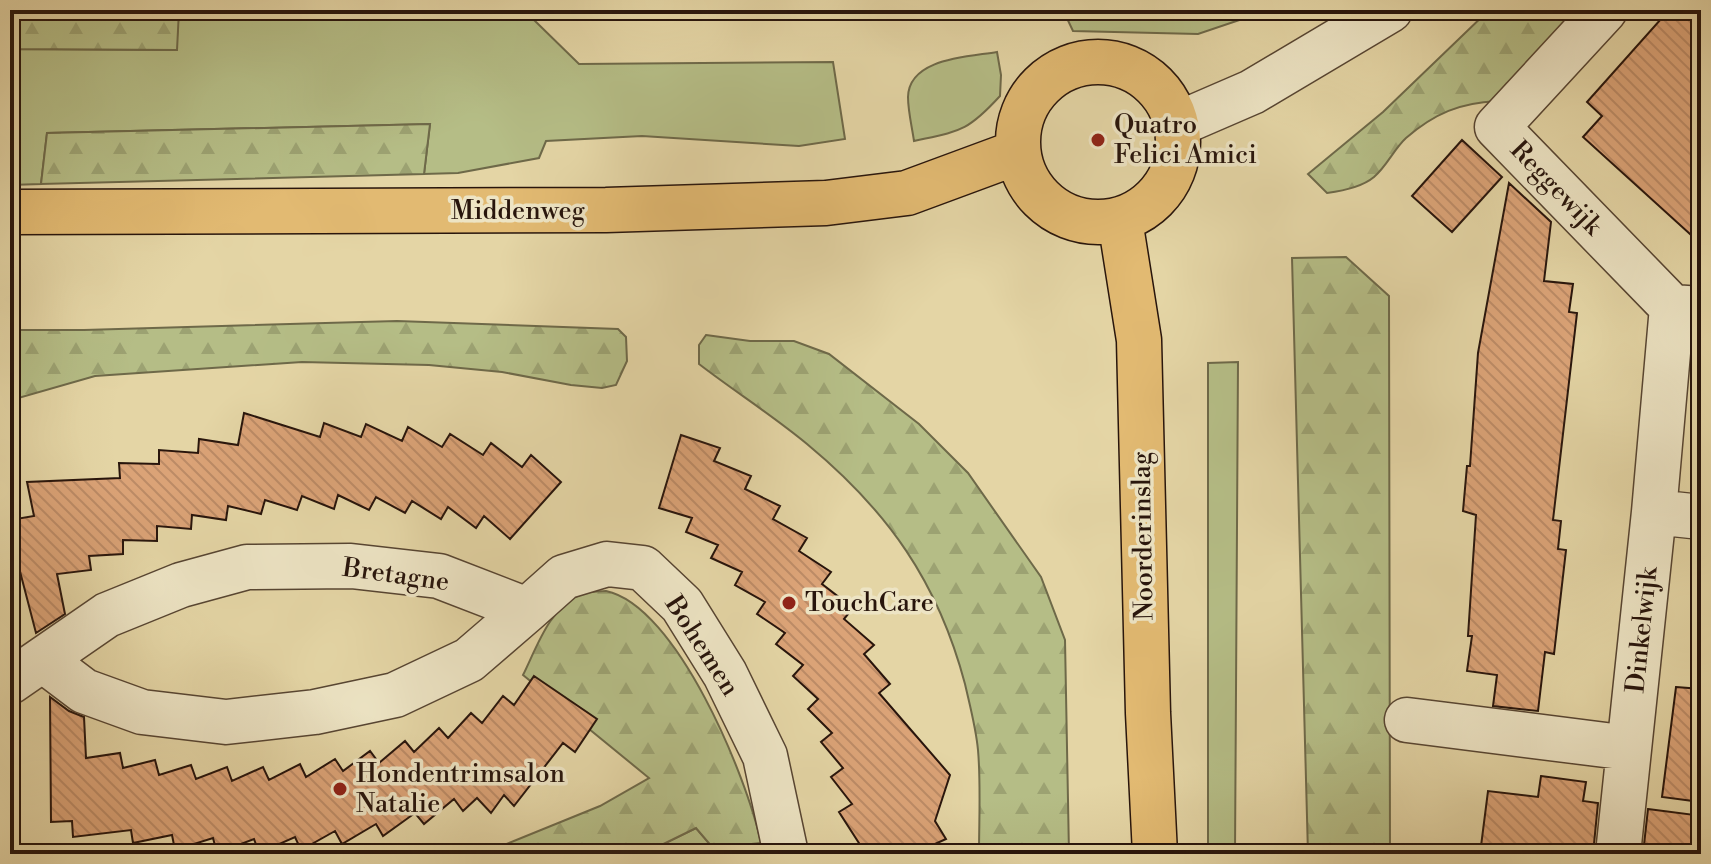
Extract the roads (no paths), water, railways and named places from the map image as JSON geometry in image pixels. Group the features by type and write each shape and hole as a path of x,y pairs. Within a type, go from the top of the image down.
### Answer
{"main road":[{"path":"1099,60 1125,65 1149,78 1167,99 1178,124 1178,155 1168,184 1147,206 1120,220 1096,223 1074,219 1053,209 1036,194 1024,174 1018,152 1019,124 1029,99 1047,78 1072,65 1099,60"},
{"name":"Middenweg","path":"10,212 606,210 826,203 907,193 1018,152"},
{"name":"Noorderinslag","path":"1120,220 1139,340 1148,713 1155,854"}],"street":[{"path":"1178,124 1252,92 1390,10"},
{"name":"Reggewijk","path":"1605,10 1497,127 1687,308"},
{"name":"Dinkelwijk","path":"1618,854 1654,512 1687,308"},
{"path":"1654,512 1701,517"},
{"name":"Bohemen","path":"527,610 564,577 607,564 643,568 682,605 725,674 752,728 765,756 786,854"},
{"name":"Bretagne","path":"351,566 439,576 527,610 469,660 395,695 315,712 226,722 142,712 27,671 107,615 181,585 247,567 351,566"},
{"path":"1407,720 1629,748"}],"place":[{"name":"Quatro Felici Amici","path":"1098,140"},
{"name":"TouchCare","path":"789,603"},
{"name":"Hondentrimsalon Natalie","path":"340,789"}]}
